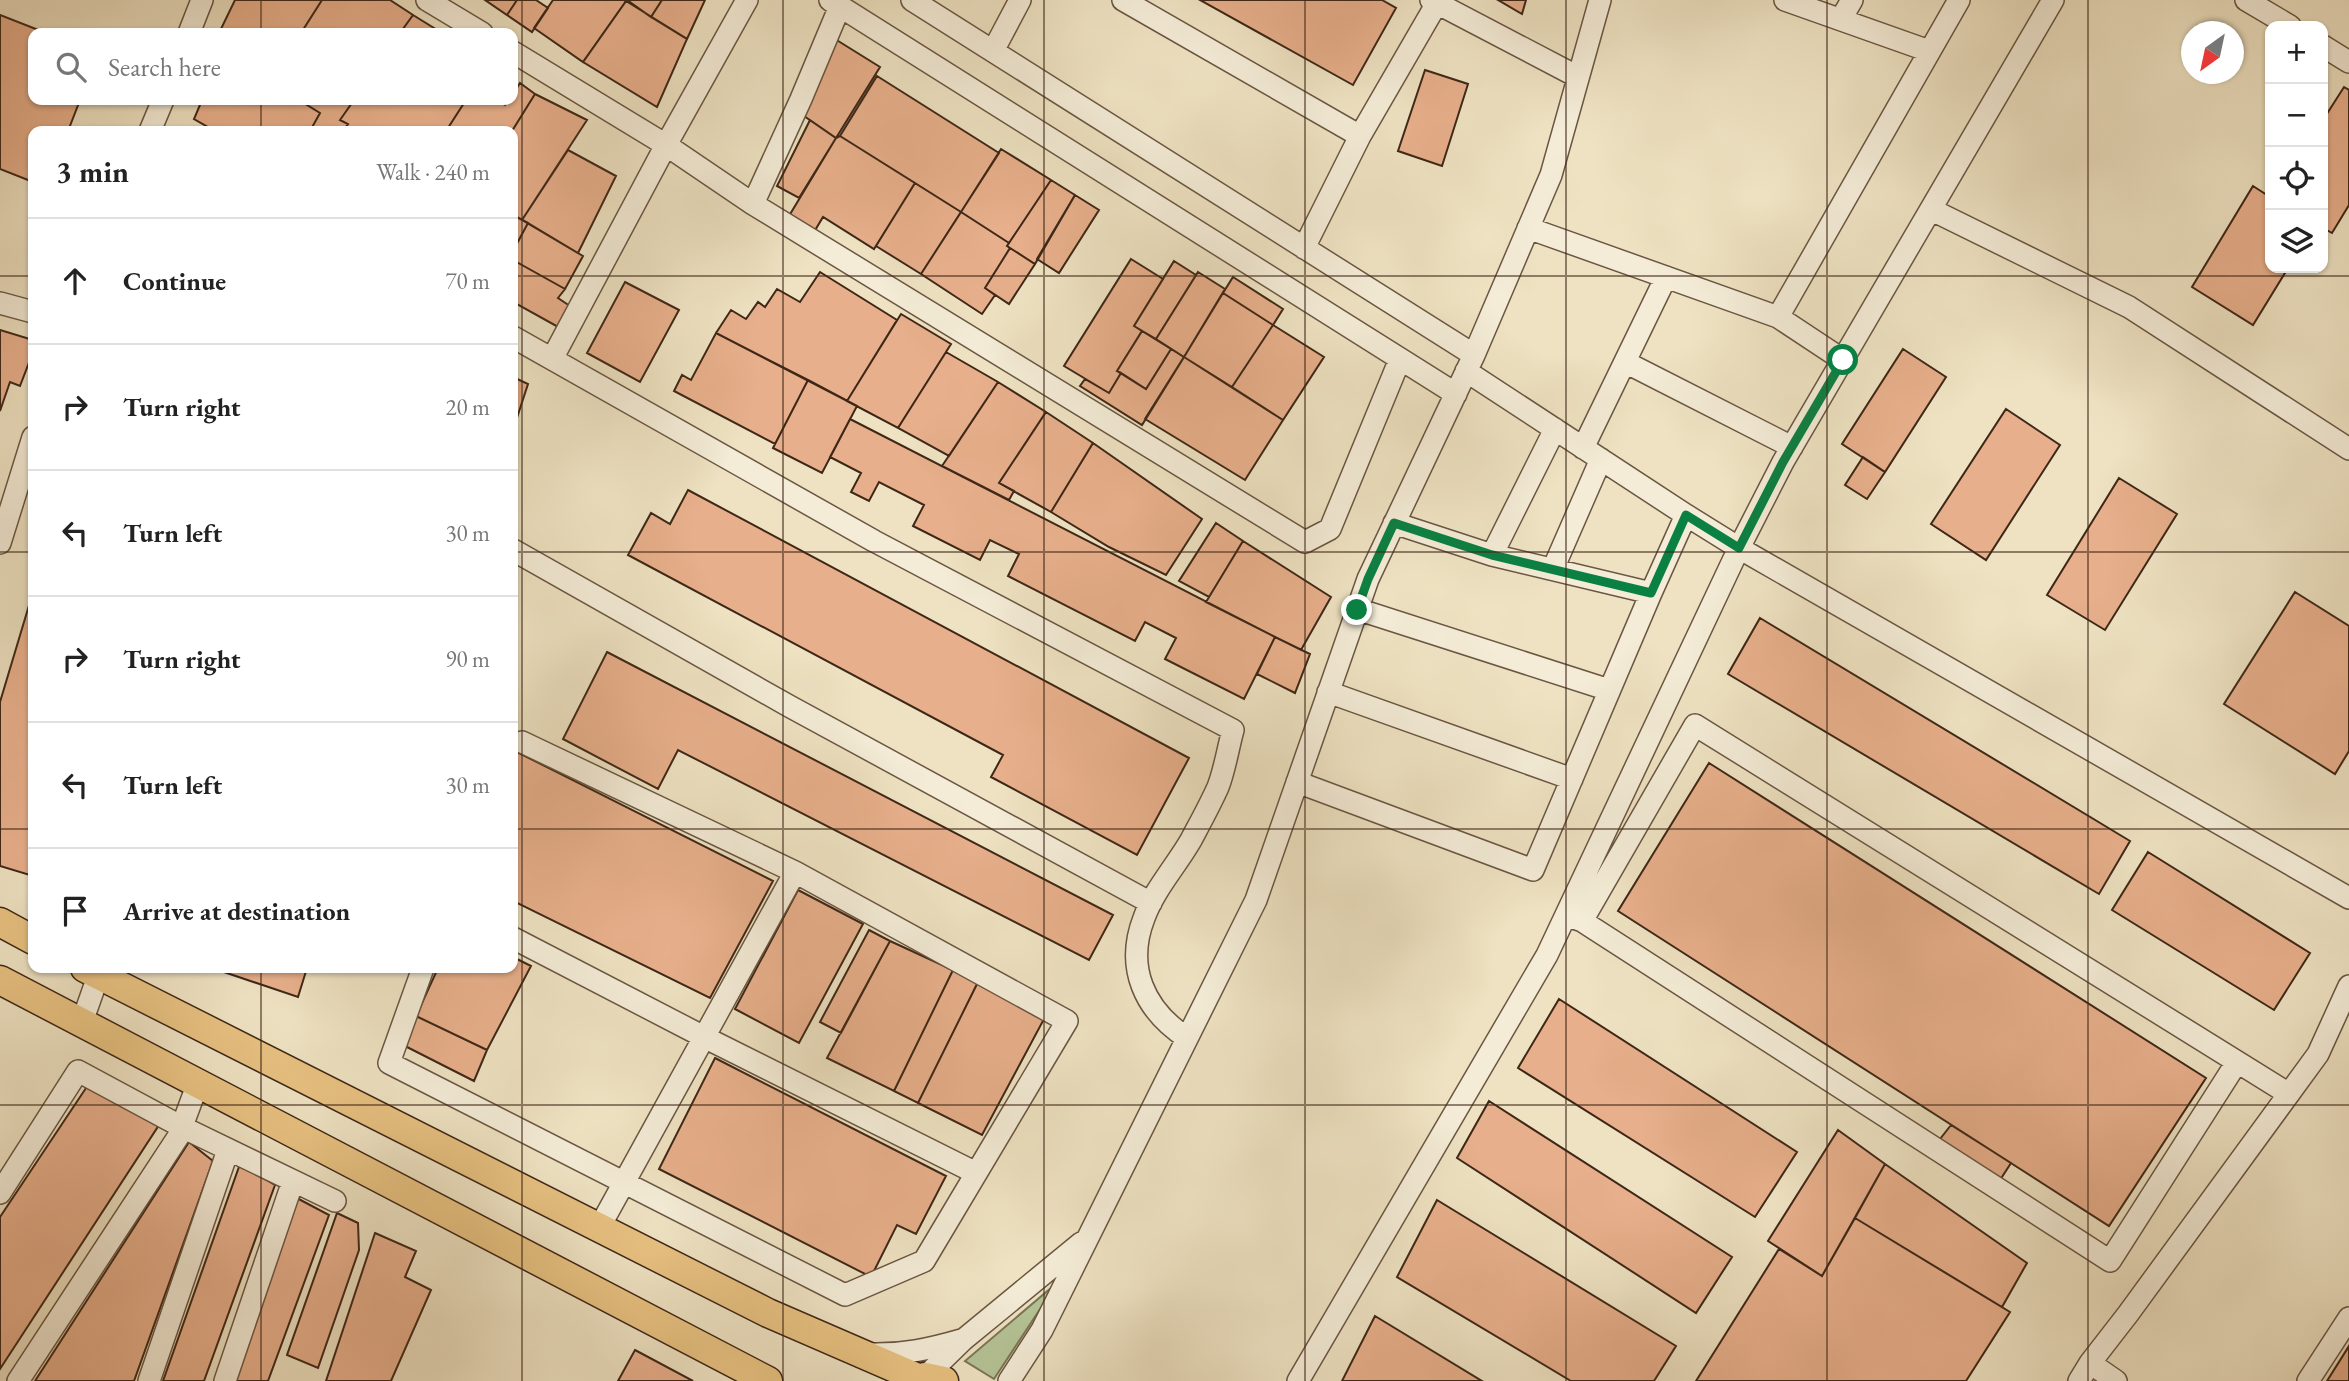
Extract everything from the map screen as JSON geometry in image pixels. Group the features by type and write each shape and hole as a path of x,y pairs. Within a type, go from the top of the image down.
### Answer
{"main road":[{"path":"0,922 28,937"},
{"path":"101,973 768,1313 923,1379"},
{"path":"0,980 768,1381"}],"street":[{"path":"191,28 202,0"},
{"path":"427,0 474,28"},
{"path":"552,359 747,0"},
{"path":"912,0 1304,248 1470,363 1555,429 1686,515 2349,898"},
{"path":"993,51 1020,0"},
{"path":"1123,0 1360,136"},
{"path":"1009,1381 1042,1330 1256,900 1368,579 1456,394 1551,175 1600,0"},
{"path":"1785,0 1929,51"},
{"path":"1841,19 1852,0"},
{"path":"1778,317 1959,0"},
{"path":"1574,918 1739,548 1791,447 2053,0"},
{"path":"2246,0 2282,21"},
{"path":"1304,248 1360,136 1434,1 1578,77"},
{"path":"753,204 801,99 835,3 1456,394"},
{"path":"2328,49 2349,62"},
{"path":"518,55 666,145 753,204 1305,542 1330,529 1401,359"},
{"path":"152,126 161,105"},
{"path":"1931,210 2129,307 2349,449"},
{"path":"1528,228 1778,317 1843,360"},
{"path":"1583,447 1666,277"},
{"path":"0,303 28,311"},
{"path":"518,340 874,541 1233,730 1218,786 1191,840 1151,903 1144,917 1137,948 1140,981 1146,998 1175,1031 1187,1038"},
{"path":"1625,362 1791,447"},
{"path":"1492,555 1555,429"},
{"path":"0,543 28,454"},
{"path":"1553,569 1601,460"},
{"path":"1297,782 1533,870 1686,515"},
{"path":"1394,523 1492,555 1651,593"},
{"path":"518,553 789,706 1151,903"},
{"path":"1357,610 1609,690"},
{"path":"1328,692 1572,779"},
{"path":"1298,1381 1547,955 1574,918 1695,725 2288,1094"},
{"path":"421,973 388,1063 845,1295 924,1261 1068,1021 795,872 522,742"},
{"path":"599,1228 795,872"},
{"path":"1574,918 2110,1261 2237,1062"},
{"path":"518,940 704,1037 976,1173"},
{"path":"82,1022 94,973"},
{"path":"2079,1381 2318,1054 2349,986"},
{"path":"0,1193 78,1071 182,1127 335,1201"},
{"path":"18,1381 178,1137 198,1083"},
{"path":"149,1381 228,1150"},
{"path":"225,1381 293,1181"},
{"path":"923,1379 963,1340 1086,1240"},
{"path":"2308,1381 2349,1318"},
{"path":"863,1354 921,1351 963,1340"},
{"path":"2090,1363 2116,1381"}],"green space":[{"path":"1058,1282 994,1379 965,1361"}],"building":[{"path":"235,0 322,0 304,28 221,28"},
{"path":"322,0 390,0 413,15 404,28 304,28"},
{"path":"485,0 517,0 507,15"},
{"path":"517,0 536,0 548,8 532,32 507,15"},
{"path":"553,0 626,1 583,62 534,28"},
{"path":"627,0 662,0 651,17"},
{"path":"662,0 705,0 687,39 651,17"},
{"path":"1200,0 1382,0 1396,8 1353,85"},
{"path":"1498,0 1526,0 1522,14"},
{"path":"626,1 687,39 657,107 583,62"},
{"path":"0,15 33,28 28,28 28,105 78,105 70,126 28,126 28,180 0,169"},
{"path":"413,15 434,28 404,28"},
{"path":"835,39 880,67 836,138 801,114"},
{"path":"1425,70 1468,84 1442,166 1398,151"},
{"path":"877,76 999,153 961,212 840,136"},
{"path":"520,83 535,94 515,126 449,126 463,105 518,105"},
{"path":"2344,87 2349,90 2349,205 2332,233 2328,231 2328,112"},
{"path":"535,94 587,120 522,220 518,218 518,126 515,126"},
{"path":"200,105 307,105 320,113 313,126 206,126 194,119"},
{"path":"307,105 350,105 340,120 348,124 347,126 313,126 320,113"},
{"path":"350,105 463,105 449,126 347,126 348,124 340,120"},
{"path":"810,120 836,138 799,198 777,186"},
{"path":"840,136 915,183 874,249 823,217 814,232 789,216 836,138"},
{"path":"1001,149 1051,180 1009,243 961,212"},
{"path":"568,150 616,176 578,253 522,220"},
{"path":"1051,180 1075,195 1035,264 1007,246"},
{"path":"915,183 961,212 921,274 876,246"},
{"path":"2253,186 2265,194 2265,273 2285,273 2253,325 2192,287"},
{"path":"1075,195 1099,210 1059,273 1037,259"},
{"path":"961,212 1009,243 1007,246 1010,248 985,288 995,295 982,314 921,274"},
{"path":"518,218 528,223 518,242"},
{"path":"528,223 583,256 565,289 518,263 518,242"},
{"path":"1010,248 1035,264 1009,304 985,288"},
{"path":"1131,259 1163,279 1134,326 1142,331 1117,371 1121,373 1109,393 1064,366"},
{"path":"1174,261 1196,275 1156,339 1134,326"},
{"path":"518,263 565,289 558,298 570,306 560,328 518,305"},
{"path":"820,272 897,320 847,401 716,333 731,310 746,319 758,302 765,307 777,289 800,302"},
{"path":"1198,272 1225,289 1184,357 1156,339"},
{"path":"1233,277 1283,309 1273,325 1223,293"},
{"path":"625,282 679,310 640,382 587,353"},
{"path":"1223,293 1273,325 1232,387 1184,357"},
{"path":"901,314 951,344 898,428 847,401"},
{"path":"1273,325 1324,357 1283,420 1232,387"},
{"path":"0,330 28,338 28,365 20,386 10,382 0,411"},
{"path":"1142,331 1171,349 1146,389 1117,371"},
{"path":"716,333 808,380 775,444 674,391 682,375 691,380"},
{"path":"1171,349 1184,357 1142,425 1080,386 1085,379 1109,393 1121,373 1146,389"},
{"path":"1903,349 1946,377 1885,472 1842,444"},
{"path":"946,352 998,382 949,456 898,428"},
{"path":"1184,357 1283,420 1245,480 1145,419"},
{"path":"518,379 528,384 518,415"},
{"path":"808,380 857,406 822,473 773,448"},
{"path":"998,382 1046,412 999,483 1014,491 1009,500 942,466"},
{"path":"2006,409 2060,445 1986,560 1931,524"},
{"path":"1046,412 1093,443 1051,512 999,483"},
{"path":"850,419 1275,637 1244,699 1165,659 1176,638 1145,622 1135,641 1008,576 1019,554 990,540 980,560 913,526 924,505 879,482 869,501 851,492 861,473 830,457"},
{"path":"1093,443 1202,519 1166,575 1109,547 1051,512"},
{"path":"1863,457 1885,472 1867,499 1845,485"},
{"path":"2119,478 2177,514 2105,630 2047,595"},
{"path":"688,490 1189,758 1137,855 991,777 1003,755 628,555 651,513 670,524"},
{"path":"1216,523 1243,541 1209,597 1179,581"},
{"path":"1243,541 1331,597 1301,650 1206,602"},
{"path":"2295,592 2349,626 2349,751 2335,774 2224,704"},
{"path":"28,609 28,874 0,866 0,702"},
{"path":"1760,618 2130,841 2099,894 1728,674"},
{"path":"1275,637 1310,654 1295,693 1257,674"},
{"path":"607,652 1113,915 1089,960 678,750 658,789 563,739"},
{"path":"518,753 773,881 710,998 518,903"},
{"path":"1709,763 2206,1078 2109,1226 1618,911"},
{"path":"2148,852 2310,953 2274,1010 2112,910"},
{"path":"798,890 863,924 799,1043 735,1009"},
{"path":"869,930 890,941 841,1033 820,1022"},
{"path":"890,941 953,970 894,1091 827,1058"},
{"path":"518,960 531,966 487,1050 416,1016 436,973 518,973"},
{"path":"953,970 978,982 918,1103 894,1091"},
{"path":"227,973 305,973 298,997"},
{"path":"978,982 1044,1019 982,1135 918,1103"},
{"path":"1559,999 1797,1152 1755,1217 1518,1068"},
{"path":"416,1016 487,1050 474,1081 401,1044"},
{"path":"715,1058 946,1176 916,1234 897,1225 871,1277 659,1169"},
{"path":"90,1082 159,1125 0,1369 0,1217"},
{"path":"1489,1101 1732,1257 1696,1313 1457,1158"},
{"path":"1951,1125 2011,1163 1998,1183 1937,1143"},
{"path":"1838,1130 1885,1164 1822,1276 1768,1241"},
{"path":"189,1142 213,1161 134,1381 35,1381"},
{"path":"240,1164 275,1185 204,1381 163,1381"},
{"path":"1885,1164 2027,1263 2002,1307 1855,1218"},
{"path":"293,1196 329,1215 268,1381 227,1381"},
{"path":"1437,1200 1676,1346 1654,1381 1571,1381 1397,1277"},
{"path":"337,1213 358,1223 359,1250 318,1368 287,1355"},
{"path":"1855,1218 2010,1312 1966,1381 1696,1381 1779,1249 1822,1276"},
{"path":"375,1233 416,1251 405,1277 431,1290 391,1381 326,1381"},
{"path":"1375,1316 1482,1381 1342,1381"},
{"path":"2349,1346 2349,1381 2327,1381"},
{"path":"635,1350 693,1381 618,1381"}],"route":[{"path":"1357,610 1394,523 1492,555 1651,593 1686,515 1739,548 1783,462 1843,360"}]}
